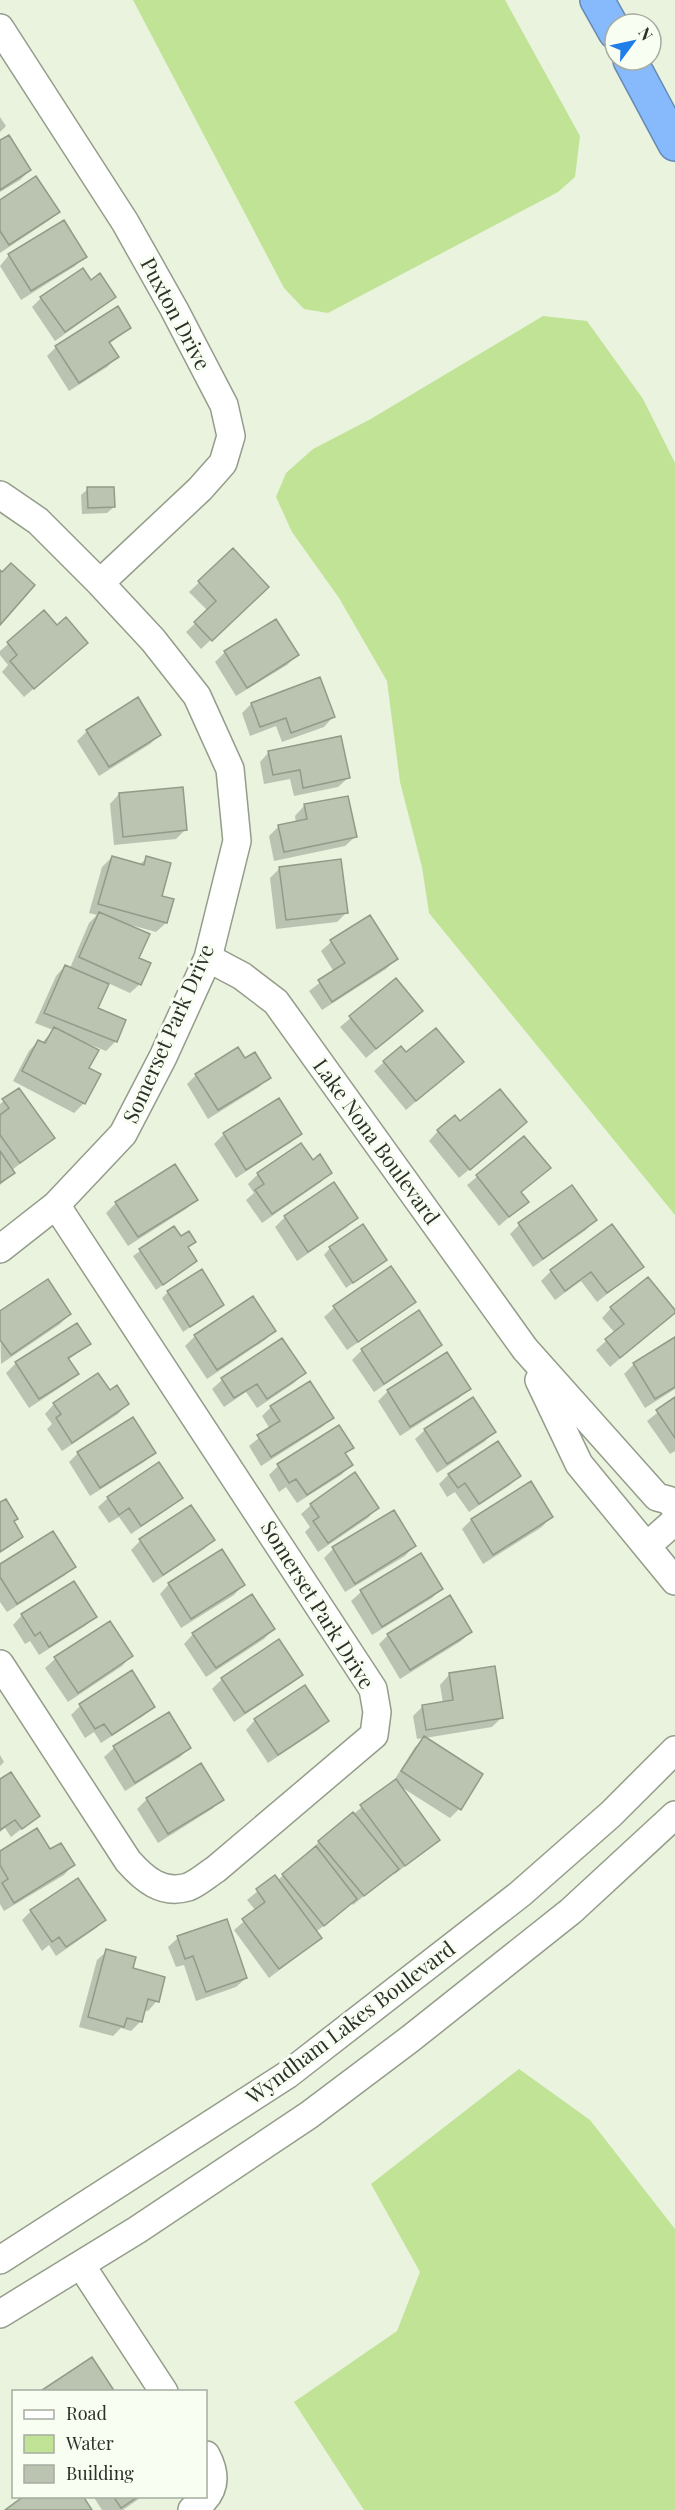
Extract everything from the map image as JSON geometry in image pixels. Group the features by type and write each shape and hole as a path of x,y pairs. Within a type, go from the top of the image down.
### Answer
{"highway":[{"path":"636,72 675,144"}],"street":[{"name":"Puxton Drive","path":"0,28 125,222 224,405 231,436 224,463 200,489 100,583"},
{"name":"Somerset Park Drive","path":"0,495 38,521 100,583 153,640 197,696 230,769 237,841 208,958 163,1057 123,1134 56,1205 0,1249"},
{"name":"Lake Nona Boulevard","path":"208,958 242,976 276,1002 525,1349 671,1516"},
{"name":"Somerset Park Drive","path":"0,1664 128,1861 144,1880 165,1889 189,1887 216,1869 374,1735 377,1712 373,1689 56,1205"},
{"name":"Lake Nona Boulevard","path":"525,1349 579,1464 675,1581"},
{"path":"646,1546 671,1516"},
{"name":"Wyndham Lakes Boulevard","path":"0,2260 296,2068 520,1894 611,1814 675,1750"},
{"path":"0,2314 191,2195 309,2115 410,2039 571,1911 675,1815"},
{"path":"81,2265 163,2390"},
{"path":"207,2458 212,2469 212,2487 207,2497"},
{"path":"192,2510 206,2498"}],"water":[{"path":"133,0 505,0 580,136 575,177 558,192 328,313 304,309 284,288"},
{"path":"543,316 587,321 643,399 675,463 675,1215 429,913 422,867 400,782 387,681 339,598 292,532 276,497 286,473 313,449 369,420"},
{"path":"519,2069 590,2120 675,2229 675,2510 364,2510 294,2402 397,2331 420,2272 371,2184"}],"building":[{"path":"9,135 31,170 0,190 0,140"},
{"path":"36,176 60,212 9,245 0,231 0,200"},
{"path":"64,220 87,257 31,291 8,254"},
{"path":"83,268 91,280 100,273 116,297 65,332 40,297"},
{"path":"118,306 131,328 109,342 119,357 79,383 55,346"},
{"path":"87,487 114,487 115,507 88,508"},
{"path":"233,548 269,587 212,641 194,622 216,601 198,581"},
{"path":"11,563 35,585 0,625 0,570 2,572"},
{"path":"44,610 57,625 66,617 88,643 34,689 10,661 17,655 7,642"},
{"path":"276,619 299,655 247,688 224,651"},
{"path":"320,677 335,717 291,733 286,718 260,727 251,703"},
{"path":"138,697 161,735 109,767 86,730"},
{"path":"341,736 350,778 303,788 300,770 273,775 268,751"},
{"path":"183,787 187,830 123,837 119,793"},
{"path":"348,796 357,837 284,852 278,825 307,819 304,804"},
{"path":"112,856 144,865 146,856 171,863 162,896 174,899 167,923 98,904"},
{"path":"341,859 348,913 286,920 279,867"},
{"path":"99,912 150,934 139,958 151,963 141,985 79,957"},
{"path":"370,915 398,959 332,1002 318,980 345,963 330,940"},
{"path":"65,965 109,984 98,1008 126,1020 117,1042 44,1013"},
{"path":"396,978 423,1011 376,1049 349,1016"},
{"path":"54,1027 99,1050 89,1068 101,1074 85,1104 22,1071 38,1040 45,1043"},
{"path":"436,1028 464,1062 416,1101 383,1061 401,1046 406,1052"},
{"path":"238,1047 245,1058 255,1052 271,1078 218,1110 195,1074"},
{"path":"19,1088 55,1138 20,1163 0,1135 0,1115 9,1108 2,1099"},
{"path":"500,1089 527,1122 470,1170 437,1130 455,1115 460,1121"},
{"path":"279,1098 302,1134 246,1170 223,1133"},
{"path":"524,1136 551,1168 521,1192 529,1202 509,1217 476,1175"},
{"path":"301,1143 313,1160 320,1154 332,1173 272,1214 255,1190 264,1184 257,1173"},
{"path":"0,1151 15,1173 0,1183"},
{"path":"175,1164 198,1200 138,1237 115,1202"},
{"path":"334,1182 358,1218 308,1252 284,1216"},
{"path":"572,1185 597,1220 543,1259 518,1223"},
{"path":"363,1224 387,1260 353,1283 329,1247"},
{"path":"612,1224 644,1267 607,1293 591,1272 565,1291 550,1270"},
{"path":"174,1226 181,1236 189,1231 196,1242 188,1247 197,1261 163,1285 139,1249"},
{"path":"391,1266 416,1302 358,1342 333,1306"},
{"path":"202,1269 224,1305 190,1327 167,1291"},
{"path":"648,1277 675,1310 675,1313 620,1358 605,1339 624,1324 610,1307"},
{"path":"48,1279 71,1314 11,1355 0,1340 0,1311"},
{"path":"253,1296 276,1331 217,1370 194,1335"},
{"path":"419,1310 442,1345 384,1384 361,1349"},
{"path":"77,1323 91,1344 68,1358 79,1374 39,1399 15,1362"},
{"path":"675,1337 675,1387 655,1399 633,1363"},
{"path":"282,1338 306,1373 267,1399 257,1384 234,1398 221,1378"},
{"path":"447,1352 471,1389 410,1427 387,1390"},
{"path":"98,1373 110,1390 117,1385 129,1404 72,1443 56,1418 61,1414 53,1403"},
{"path":"310,1381 334,1418 271,1457 257,1435 280,1421 270,1406"},
{"path":"473,1397 496,1432 447,1464 424,1429"},
{"path":"675,1397 675,1438 656,1410"},
{"path":"133,1417 156,1453 100,1488 77,1452"},
{"path":"339,1425 354,1448 345,1453 353,1465 307,1495 296,1479 289,1483 277,1464"},
{"path":"498,1441 521,1476 479,1504 465,1483 458,1488 448,1474"},
{"path":"159,1462 183,1498 141,1526 129,1508 119,1515 107,1497"},
{"path":"355,1472 379,1508 328,1543 313,1521 319,1517 310,1504"},
{"path":"531,1481 553,1517 493,1555 471,1519"},
{"path":"6,1499 18,1519 14,1521 23,1537 0,1552 0,1502"},
{"path":"191,1505 215,1540 163,1575 139,1539"},
{"path":"394,1510 416,1546 355,1584 332,1547"},
{"path":"53,1531 76,1567 17,1604 0,1577 0,1564"},
{"path":"222,1549 245,1585 191,1619 168,1583"},
{"path":"421,1553 443,1589 382,1627 360,1590"},
{"path":"74,1581 97,1617 49,1647 40,1632 35,1636 21,1614"},
{"path":"252,1594 275,1629 216,1668 192,1633"},
{"path":"450,1595 472,1632 410,1670 387,1634"},
{"path":"110,1621 133,1656 78,1693 54,1657"},
{"path":"279,1639 303,1675 245,1713 221,1678"},
{"path":"495,1666 503,1718 426,1730 422,1705 453,1700 449,1673"},
{"path":"132,1670 155,1707 112,1735 104,1724 95,1729 79,1704"},
{"path":"305,1685 329,1721 278,1755 254,1719"},
{"path":"169,1712 191,1748 135,1783 113,1746"},
{"path":"424,1736 483,1774 461,1810 401,1771"},
{"path":"201,1763 224,1800 168,1834 146,1798"},
{"path":"11,1772 40,1816 22,1829 15,1820 0,1830 0,1779"},
{"path":"396,1779 440,1840 405,1866 360,1805"},
{"path":"353,1812 399,1869 364,1896 318,1841"},
{"path":"37,1828 50,1849 61,1843 75,1865 14,1903 2,1883 8,1879 0,1865 0,1851"},
{"path":"316,1846 357,1899 324,1926 282,1874"},
{"path":"275,1875 322,1938 279,1969 242,1919 265,1902 256,1889"},
{"path":"78,1878 106,1920 66,1947 59,1937 52,1942 30,1910"},
{"path":"227,1919 247,1978 206,1992 193,1956 185,1959 177,1936"},
{"path":"106,1949 136,1957 133,1968 165,1977 159,2002 148,1999 142,2022 127,2018 124,2027 88,2017"},
{"path":"92,2357 114,2390 42,2390"},
{"path":"21,2498 84,2498 92,2510 5,2510"},
{"path":"114,2498 136,2498 121,2508"}]}
